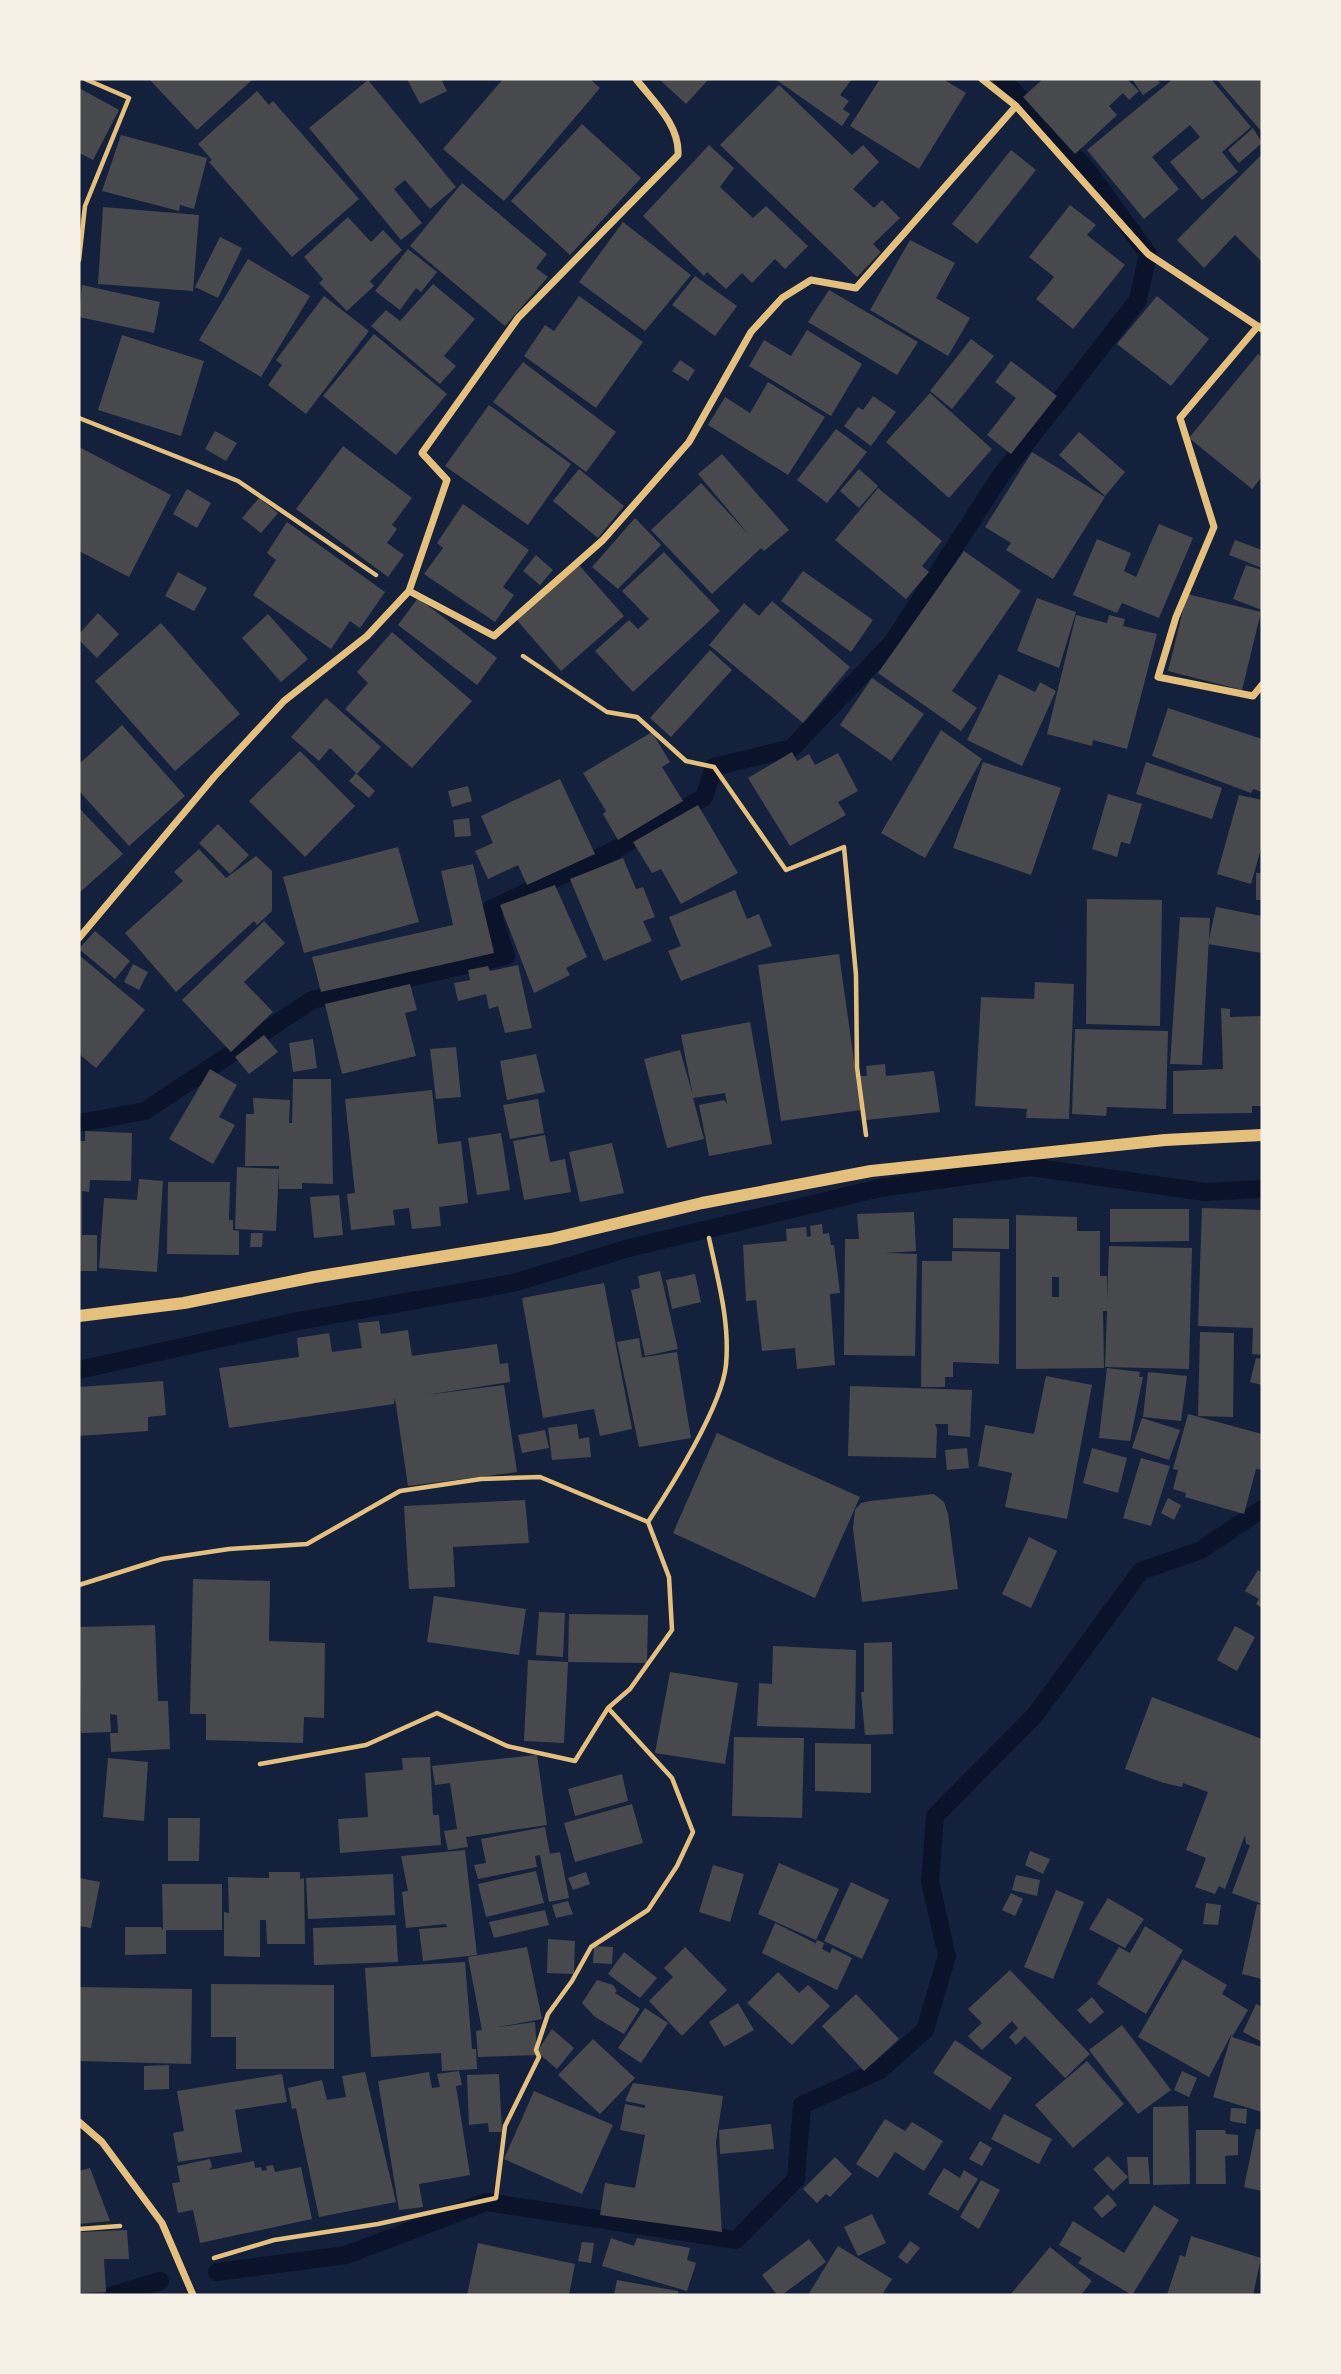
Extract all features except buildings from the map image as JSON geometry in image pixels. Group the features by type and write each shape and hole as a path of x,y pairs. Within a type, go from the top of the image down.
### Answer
{"street":[{"path":"79,938 214,777 284,701 367,636 409,591 447,480 422,453 518,318 678,155 679,142 666,118 636,79"},
{"path":"982,79 1016,106 1148,254 1260,328 1180,418 1214,527 1176,617 1158,677 1253,696 1262,685"},
{"path":"409,591 494,636 603,540 689,442 751,332 782,298 811,279 856,288 1016,106"},
{"path":"79,1316 184,1303 314,1277 551,1239 702,1203 871,1171 1165,1140 1262,1135"},
{"path":"79,2122 102,2142 162,2222 193,2295"}],"path":[{"path":"79,260 85,206 129,98 85,79"},
{"path":"79,418 237,481 382,579 409,591"},
{"path":"494,636 607,712 637,717 686,761 714,767 786,870 844,847 856,975 857,1067 871,1171"},
{"path":"648,1522 675,1482 715,1399 726,1367 725,1314 702,1203"},
{"path":"79,1585 162,1559 307,1544 400,1491 481,1479 540,1478 648,1522 669,1577 672,1630 630,1689 608,1708 575,1760 507,1746 436,1713 366,1745 260,1764"},
{"path":"211,2259 274,2240 377,2224 496,2198 505,2126 539,2057 536,2050 548,2014 572,1981 591,1947 648,1910 677,1866 693,1832 672,1778 608,1708"}],"waterway":[{"path":"79,1123 145,1111 312,1000 506,956 491,909 613,851 704,797 714,767 792,748 892,643 1002,474 1138,300 1148,254 1088,171 1002,79"},
{"path":"79,1370 298,1321 513,1283 629,1248 880,1188 1031,1167 1205,1192 1262,1189"},
{"path":"217,2272 346,2255 486,2202 736,2240 796,2179 802,2105 880,2070 925,2030 947,1956 930,1881 935,1816 1035,1715 1141,1571 1201,1550 1262,1509"},
{"path":"113,2295 160,2281"}]}
